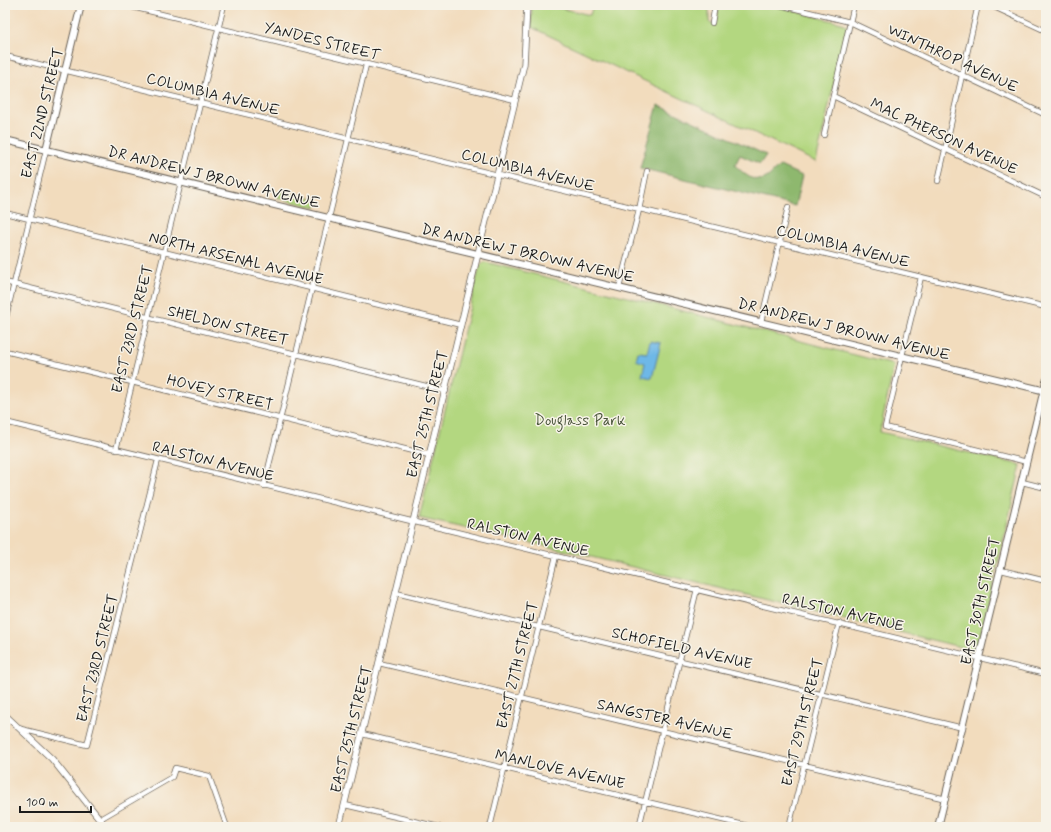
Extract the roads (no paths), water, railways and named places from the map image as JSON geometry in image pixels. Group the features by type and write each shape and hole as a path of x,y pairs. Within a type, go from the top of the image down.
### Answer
{"main road":[{"name":"EAST 22ND STREET","path":"46,150 82,5"},
{"name":"DR ANDREW J BROWN AVENUE","path":"5,140 1045,391"},
{"name":"EAST 30TH STREET","path":"938,827 1045,391 1046,381"}],"street":[{"name":"YANDES STREET","path":"124,5 515,100"},
{"name":"EAST 23RD STREET","path":"116,450 224,5"},
{"name":"EAST 25TH STREET","path":"340,827 525,58 527,5"},
{"path":"712,22 715,5"},
{"name":"WINTHROP AVENUE","path":"780,5 850,22 1046,115"},
{"path":"824,135 854,5"},
{"path":"938,181 978,5"},
{"path":"990,5 1046,31"},
{"name":"COLUMBIA AVENUE","path":"5,56 497,176 1046,307"},
{"path":"264,486 366,65"},
{"name":"MAC PHERSON AVENUE","path":"833,96 1046,197"},
{"name":"EAST 22ND STREET","path":"5,321 46,150"},
{"path":"619,288 639,210 647,171"},
{"path":"761,322 788,207"},
{"name":"NORTH ARSENAL AVENUE","path":"5,213 461,325"},
{"path":"921,277 885,427 1027,462"},
{"name":"SHELDON STREET","path":"5,282 446,391"},
{"name":"HOVEY STREET","path":"5,351 429,456"},
{"name":"RALSTON AVENUE","path":"5,422 264,486 839,623 1046,674"},
{"name":"EAST 23RD STREET","path":"21,729 88,745 158,460"},
{"path":"1022,482 1046,488"},
{"name":"EAST 27TH STREET","path":"490,827 556,556"},
{"path":"1001,570 1046,581"},
{"path":"639,827 681,660 697,589"},
{"name":"SCHOFIELD AVENUE","path":"396,592 963,728"},
{"name":"EAST 29TH STREET","path":"789,827 839,623"},
{"name":"SANGSTER AVENUE","path":"379,663 946,799"},
{"path":"5,715 52,759 106,827"},
{"name":"MANLOVE AVENUE","path":"362,734 752,827"},
{"path":"100,819 172,776 174,768 209,776 227,827"},
{"path":"345,805 439,827"}],"water":[{"path":"650,341 661,343 652,378 642,376 645,363 636,360 638,352 647,353"}],"park label":[{"name":"Douglass Park","path":"580,420"}]}
